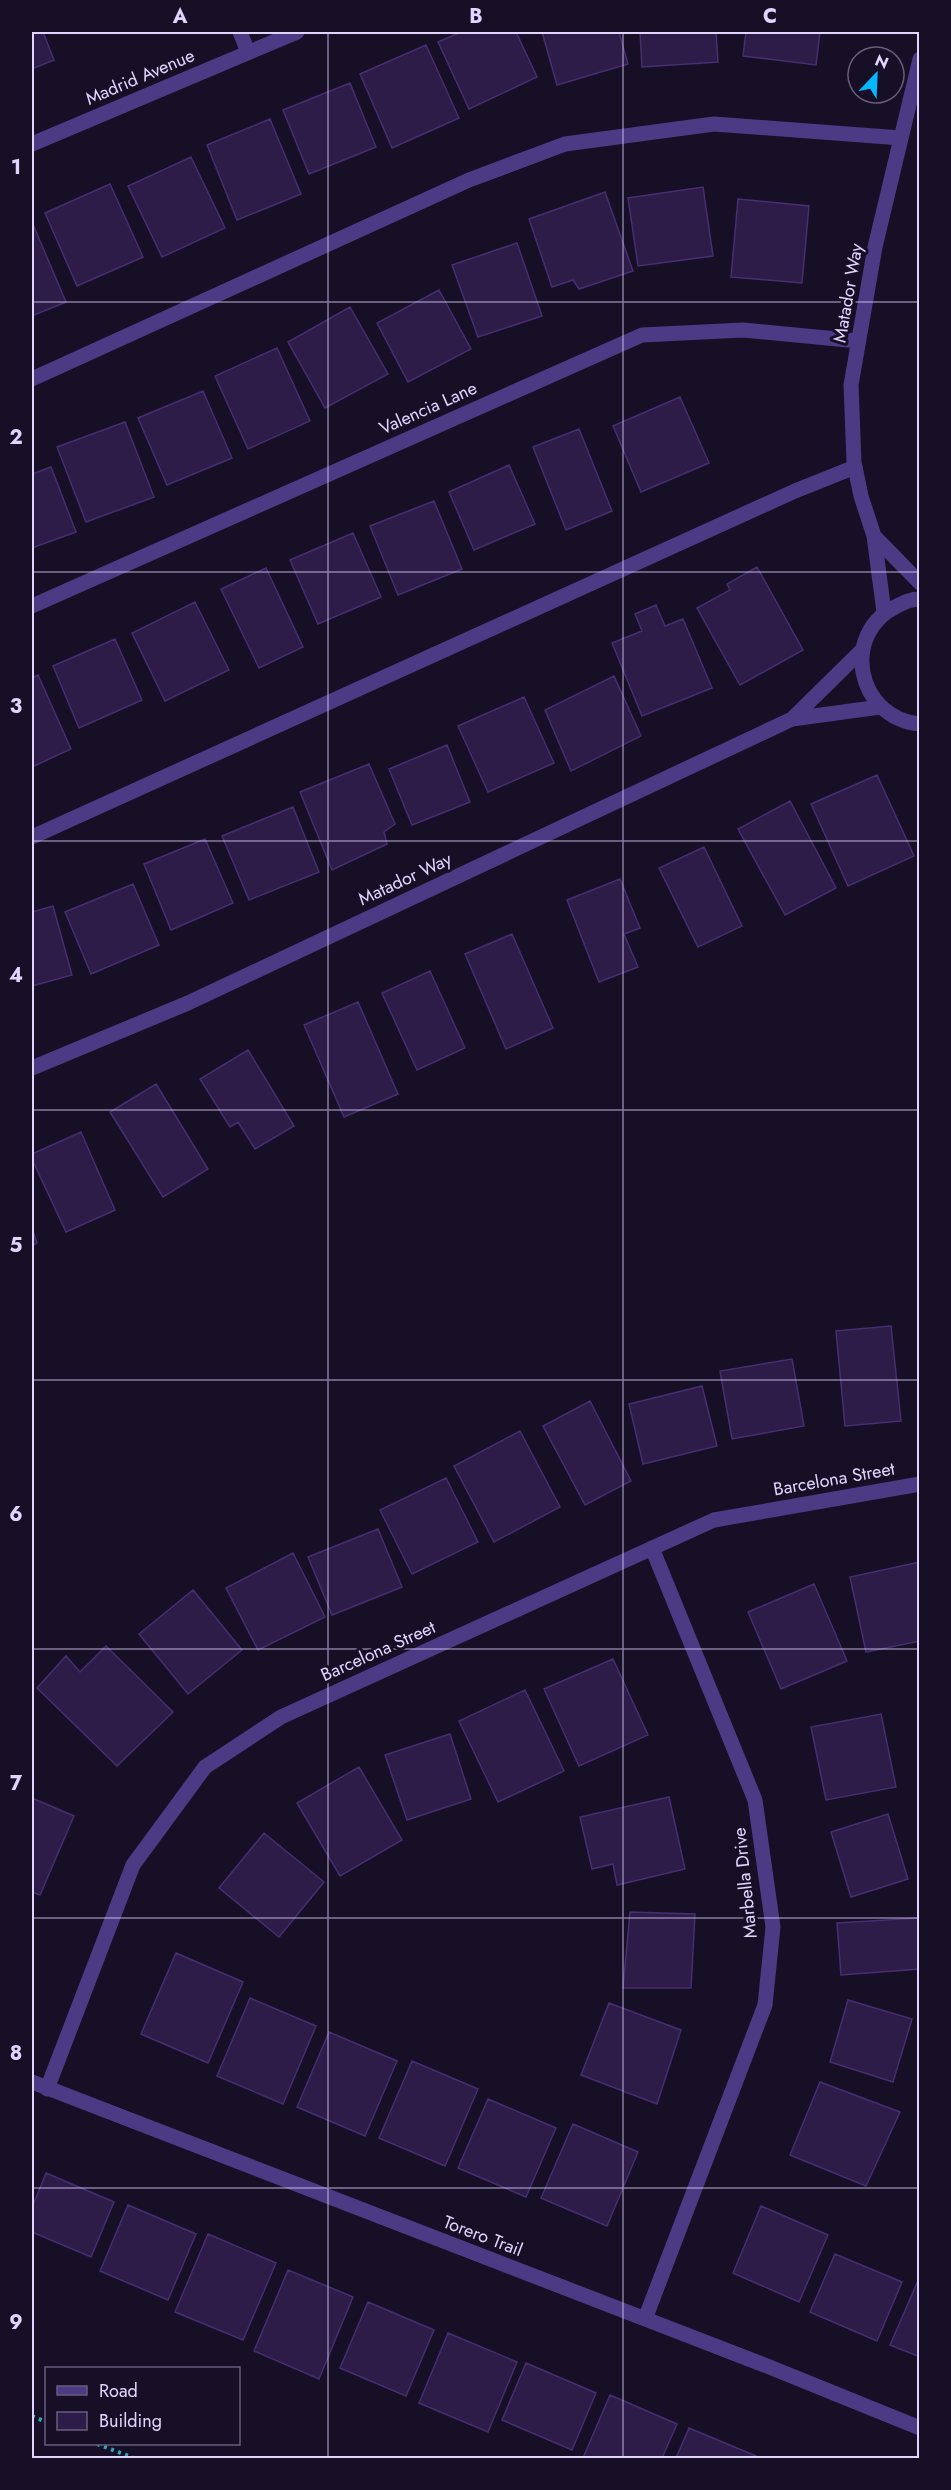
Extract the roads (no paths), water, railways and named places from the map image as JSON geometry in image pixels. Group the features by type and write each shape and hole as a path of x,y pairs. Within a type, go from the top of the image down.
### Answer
{"street":[{"path":"240,32 248,52"},
{"name":"Madrid Avenue","path":"32,144 297,32"},
{"name":"Matador Way","path":"884,612 874,536 861,496 855,467 851,385 875,247 920,59"},
{"path":"32,379 469,180 565,144 714,124 901,138"},
{"name":"Valencia Lane","path":"32,606 642,335 743,330 858,341"},
{"path":"32,837 795,491 855,467"},
{"name":"Matador Way","path":"874,536 920,583"},
{"path":"920,599 911,599 884,612 871,627 862,650 865,685 880,707 905,723 920,724"},
{"name":"Matador Way","path":"792,719 862,650"},
{"name":"Matador Way","path":"32,1068 188,1003 792,719 880,707"},
{"name":"Barcelona Street","path":"47,2090 133,1864 205,1767 281,1717 714,1520 920,1484"},
{"name":"Marbella Drive","path":"645,2319 765,2005 773,1928 755,1800 652,1548"},
{"name":"Torero Trail","path":"32,2082 47,2090 645,2319 920,2428"}]}
